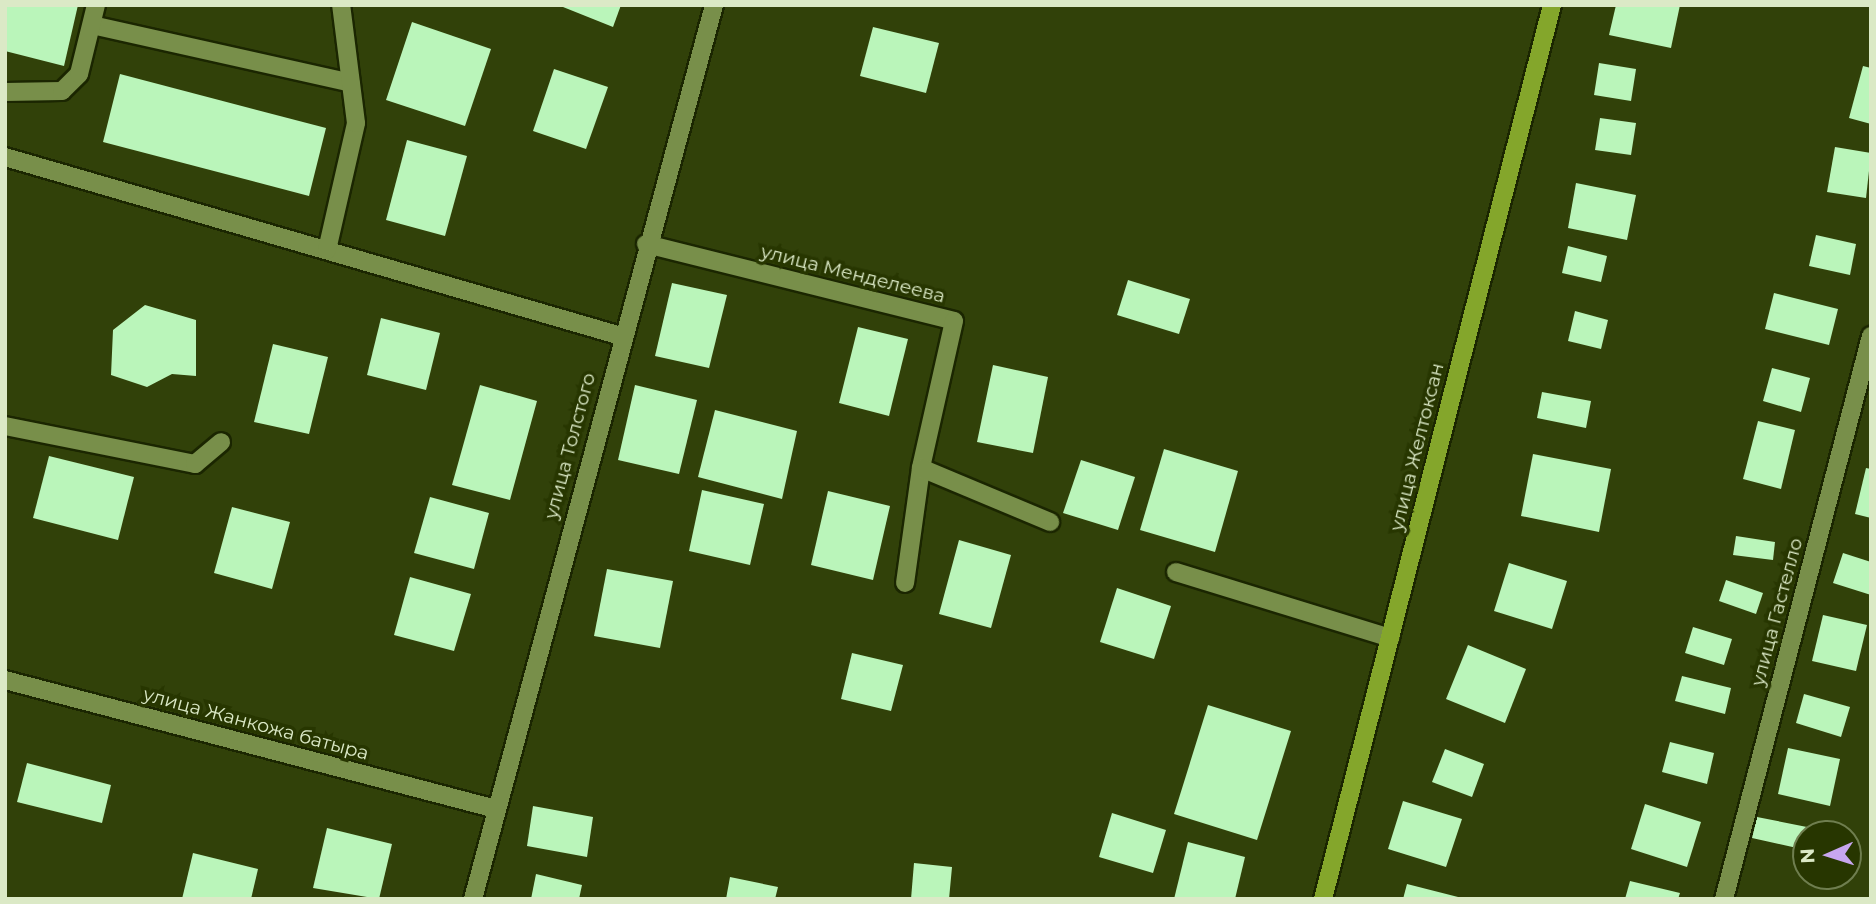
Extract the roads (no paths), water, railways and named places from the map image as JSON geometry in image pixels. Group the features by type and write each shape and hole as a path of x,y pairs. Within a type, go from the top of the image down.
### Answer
{"main road":[{"name":"улица Желтоксан","path":"1323,899 1552,5"}],"street":[{"path":"5,92 62,91 79,74 96,5"},
{"path":"327,250 356,123 341,5"},
{"name":"улица Толстого","path":"473,899 646,244 714,5"},
{"path":"92,25 351,83"},
{"path":"5,157 621,337"},
{"name":"улица Менделеева","path":"646,244 954,321 921,468 905,583"},
{"name":"улица Гастелло","path":"1724,899 1871,336"},
{"path":"5,426 195,464 221,442"},
{"path":"921,468 1050,522"},
{"path":"1176,572 1390,638"},
{"name":"улица Жанкожа батыра","path":"5,680 496,809"}]}
